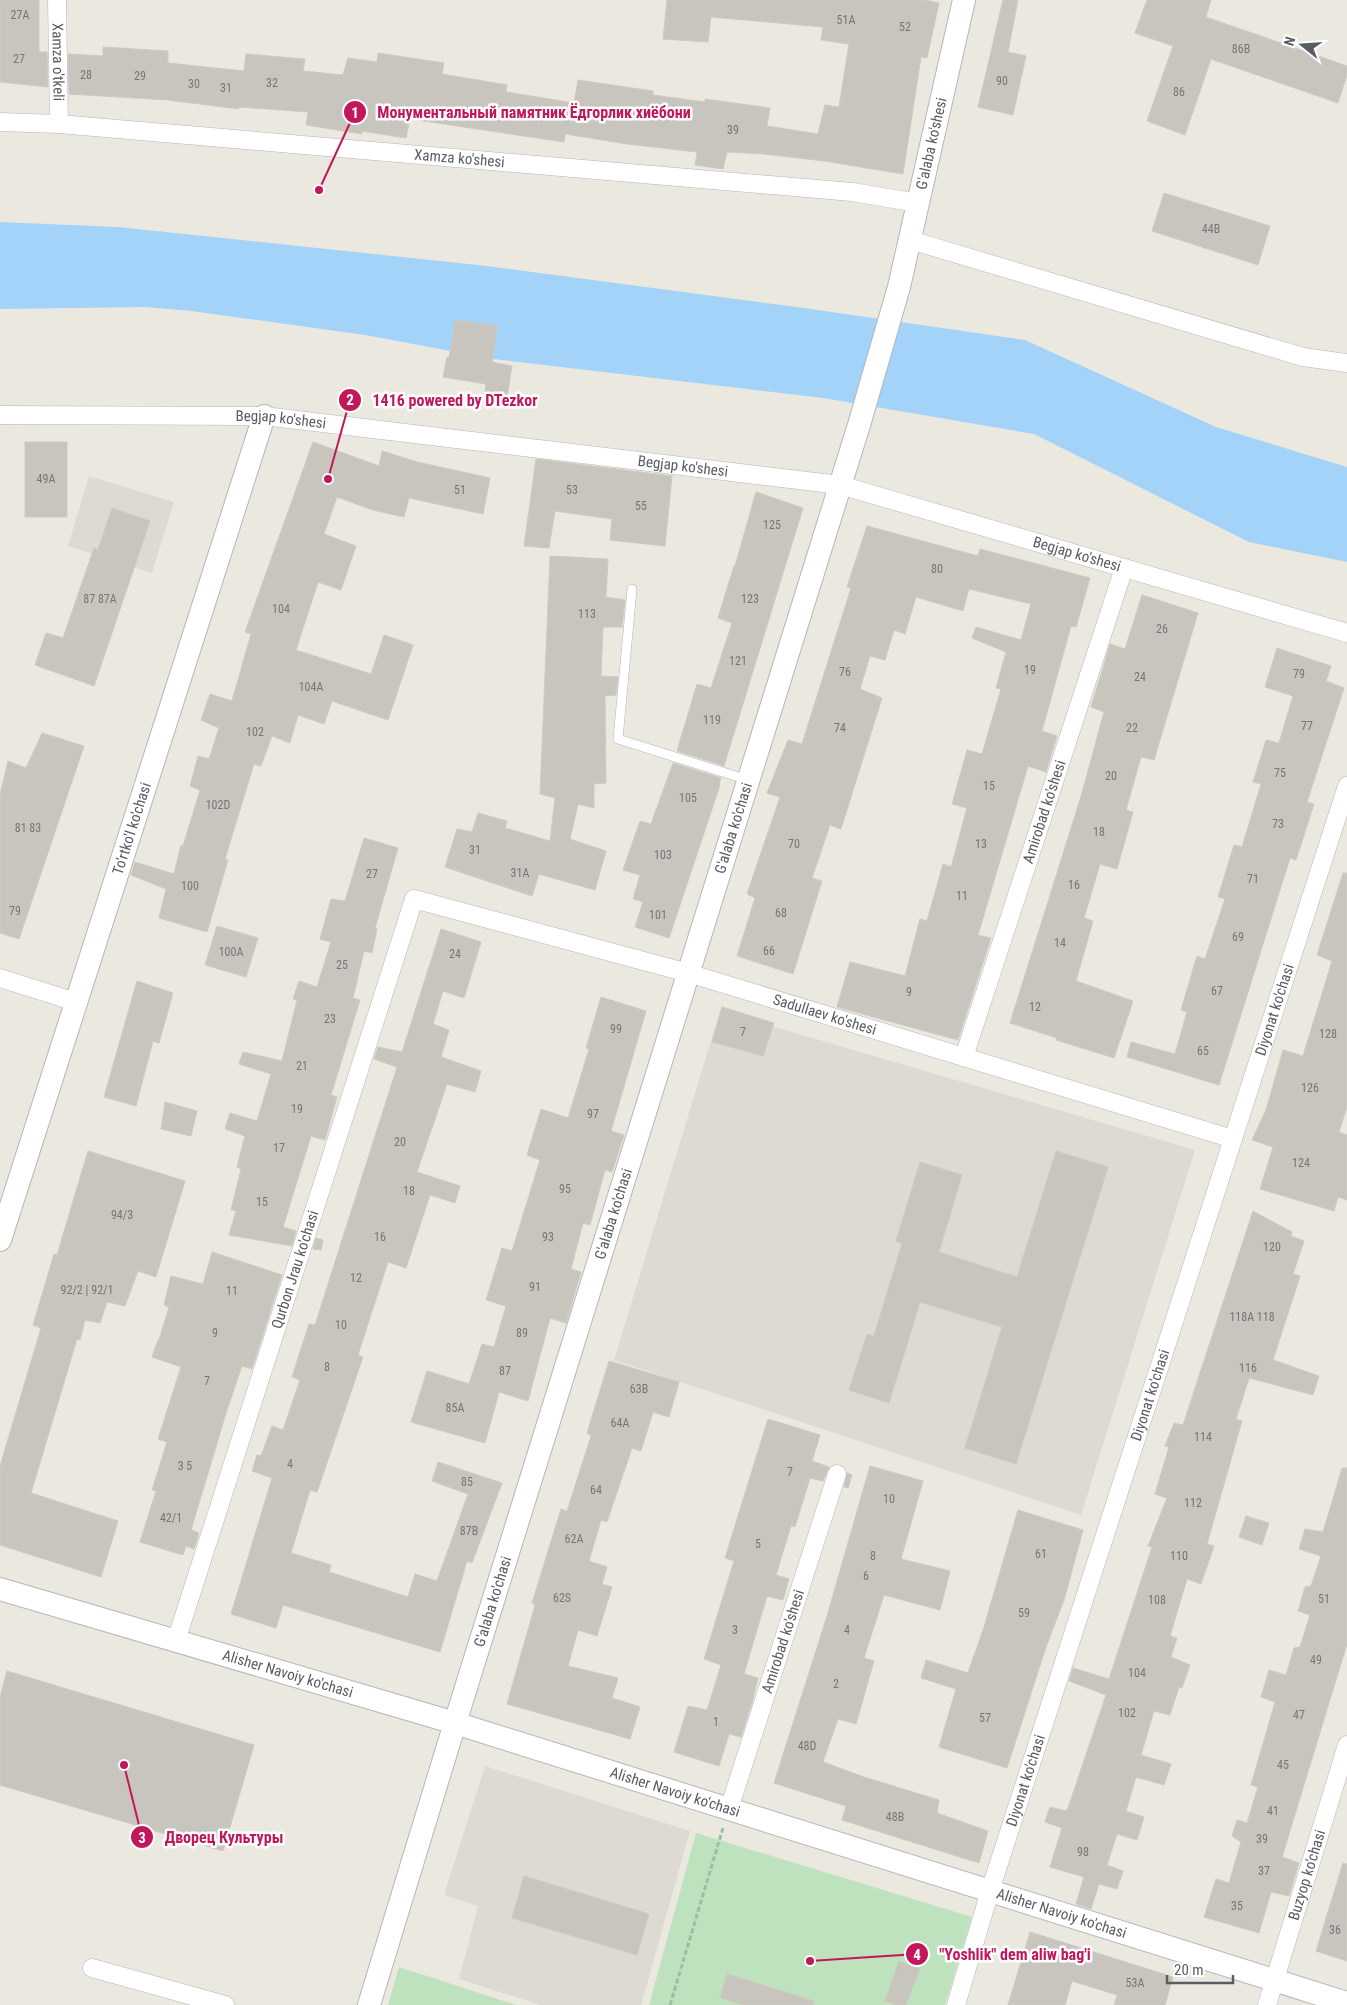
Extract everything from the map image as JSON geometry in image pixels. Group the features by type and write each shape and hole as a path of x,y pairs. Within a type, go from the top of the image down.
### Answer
{"street":[{"name":"Xamza o'tkeli","path":"58,0 59,124"},
{"name":"G'alaba ko'shesi","path":"859,425 899,287 964,0"},
{"name":"Xamza ko'shesi","path":"0,122 59,124 852,192 918,203"},
{"path":"910,240 1303,357 1347,363"},
{"name":"Begjap ko'shesi","path":"0,416 264,416 840,485 1347,633"},
{"name":"To'rtko'l ko'chasi","path":"0,1240 264,416"},
{"name":"G'alaba ko'chasi","path":"370,2005 455,1723 859,425"},
{"name":"Amirobad ko'shesi","path":"964,1057 1124,568"},
{"name":"Diyonat ko'chasi","path":"956,2005 990,1891 1347,786"},
{"name":"Sadullaev ko'shesi","path":"414,899 688,972 1233,1139"},
{"name":"Qurbon Jrau ko'chasi","path":"176,1641 414,899"},
{"path":"0,978 76,1002"},
{"name":"Amirobad ko'shesi","path":"728,1809 836,1474"},
{"name":"Alisher Navoiy ko'chasi","path":"0,1588 455,1723 1347,2003"},
{"name":"Buzyop ko'chasi","path":"1267,2005 1347,1745"},
{"path":"92,1968 225,2005"}],"lane":[{"path":"632,589 618,739 748,780"}],"path":[{"path":"670,2005 728,1809"}],"shaded area":[{"path":"89,476 174,502 152,573 68,546"},
{"path":"720,1011 1195,1150 1081,1515 614,1360"},
{"path":"485,1766 690,1831 641,2005 541,2005 459,1979 478,1906 444,1895"}],"green space":[{"path":"696,1833 972,1917 945,2005 649,2005"},
{"path":"399,1967 516,2005 388,2005"}],"water":[{"path":"0,222 118,227 487,266 811,309 1025,340 1216,427 1347,467 1347,562 1249,542 1034,434 823,398 493,359 365,335 192,311 146,307 0,309"}],"building":[{"path":"0,0 39,0 39,52 47,52 48,87 0,82"},
{"path":"667,0 925,0 939,3 927,58 921,57 903,174 824,161 727,152 723,169 695,165 697,152 627,144 565,134 564,142 410,119 406,138 362,131 362,134 306,125 308,112 239,107 239,109 168,100 69,94 68,54 103,56 103,47 168,51 168,63 244,71 246,54 305,59 303,71 343,75 348,58 377,62 378,53 444,63 442,74 507,85 506,92 574,103 578,80 653,91 653,95 705,102 705,99 770,108 767,126 818,134 825,105 839,107 849,44 821,40 823,27 711,17 708,42 663,39"},
{"path":"1003,0 1018,0 1008,52 1026,56 1013,115 978,107"},
{"path":"1147,0 1211,0 1206,17 1347,66 1347,75 1338,103 1211,59 1185,135 1147,121 1173,46 1135,33"},
{"path":"1164,193 1270,226 1258,265 1152,231"},
{"path":"455,320 498,326 492,362 512,366 506,404 484,400 486,384 443,377 447,357 449,358"},
{"path":"25,442 67,442 67,517 25,517"},
{"path":"313,442 379,466 382,451 417,462 490,478 483,514 409,498 404,517 373,510 337,497 324,534 356,546 341,590 318,582 296,650 371,674 384,635 413,645 388,720 332,701 324,724 298,715 290,743 272,736 261,766 254,764 225,859 228,860 207,932 159,918 166,889 131,875 135,862 174,874 181,845 183,846 200,790 190,786 198,756 209,759 219,728 201,720 210,694 232,701 251,634 245,632"},
{"path":"536,459 672,476 665,546 610,540 612,519 555,511 549,548 524,546"},
{"path":"756,492 803,508 724,766 677,751 697,684 711,688 732,623 718,618"},
{"path":"112,508 150,521 94,686 35,665 46,633 63,638 94,548 98,550"},
{"path":"867,526 978,556 980,549 1090,578 1076,627 1071,626 1042,731 1057,736 1046,772 1028,766 978,935 991,938 958,1040 837,1007 850,962 905,976 920,919 927,921 943,864 951,867 967,808 952,804 967,750 982,754 1001,689 996,688 1006,652 972,638 976,627 1021,640 1031,604 969,589 963,611 916,597 905,634 894,630 885,660 870,656 860,689 882,698 841,829 830,825 812,878 822,881 793,974 737,956 755,898 747,894 780,797 767,793 788,740 802,744 851,588 847,587"},
{"path":"550,556 608,559 606,597 625,600 622,627 603,627 601,676 618,677 616,695 605,696 606,783 594,784 594,808 578,804 570,839 606,851 595,890 539,874 532,896 445,867 457,829 472,832 478,813 507,821 505,828 550,841 555,798 540,794"},
{"path":"1142,595 1198,613 1154,760 1141,757 1126,810 1133,812 1117,869 1100,864 1084,918 1093,921 1076,981 1133,1001 1114,1058 1010,1023 1082,793 1104,712 1091,707 1110,644 1125,649"},
{"path":"1277,648 1331,666 1326,681 1344,688 1307,802 1314,804 1296,860 1290,858 1219,1085 1127,1057 1131,1042 1175,1054 1187,1012 1181,1010 1197,956 1205,959 1225,899 1218,897 1234,845 1242,847 1261,784 1253,782 1266,740 1279,743 1293,696 1265,687"},
{"path":"42,733 84,746 19,939 0,933 0,795 8,761 26,768"},
{"path":"673,763 721,778 669,938 635,927 643,902 633,899 640,875 623,870 640,821 651,824"},
{"path":"364,838 398,848 375,928 377,929 372,953 364,951 353,998 360,1000 331,1095 337,1097 325,1140 311,1136 283,1227 296,1231 292,1246 229,1235 236,1211 231,1210 241,1169 237,1167 245,1136 225,1129 230,1113 257,1121 271,1074 239,1064 243,1052 282,1061 297,1000 293,999 299,981 317,987 331,942 320,939 331,899 345,901"},
{"path":"1343,873 1347,873 1347,1107 1339,1132 1347,1135 1347,1200 1338,1197 1334,1211 1260,1189 1273,1147 1252,1140 1266,1110 1283,1050 1303,1056 1332,961 1317,955"},
{"path":"217,926 258,938 246,977 205,965"},
{"path":"441,929 481,942 464,998 443,991 433,1024 449,1030 441,1057 481,1071 475,1092 447,1084 417,1172 460,1186 455,1203 430,1195 406,1268 388,1262 358,1355 363,1357 317,1492 310,1490 291,1553 331,1565 329,1572 408,1597 415,1574 437,1581 468,1494 432,1481 438,1462 502,1483 472,1563 467,1561 440,1652 283,1605 276,1628 231,1614 272,1478 252,1471 257,1455 261,1456 272,1426 283,1430 300,1380 292,1377 309,1324 315,1325 397,1067 374,1059 378,1047 402,1052"},
{"path":"137,981 173,993 159,1043 153,1041 136,1106 104,1097"},
{"path":"601,997 646,1011 611,1131 624,1135 612,1172 605,1170 590,1225 583,1223 571,1269 581,1272 566,1323 550,1318 528,1401 499,1392 485,1443 411,1422 427,1371 469,1384 482,1344 494,1347 506,1306 486,1300 502,1248 512,1251 540,1160 527,1155 541,1109 568,1118 589,1049 586,1048"},
{"path":"722,1007 774,1023 763,1056 712,1042"},
{"path":"165,1102 197,1111 191,1136 161,1129"},
{"path":"88,1151 185,1181 156,1277 138,1271 125,1306 107,1302 100,1323 85,1320 80,1340 77,1339 31,1493 118,1521 101,1577 0,1545 0,1466 41,1328 33,1325 54,1254 57,1255"},
{"path":"1056,1151 1108,1167 1016,1464 965,1448 1002,1327 920,1302 889,1403 849,1390 867,1334 874,1336 902,1243 896,1241 920,1162 962,1175 939,1252 1017,1277"},
{"path":"1253,1211 1292,1232 1291,1236 1304,1241 1293,1274 1300,1276 1273,1360 1319,1376 1313,1395 1249,1378 1236,1419 1242,1421 1207,1544 1214,1546 1201,1584 1187,1579 1170,1636 1177,1638 1171,1657 1190,1665 1182,1688 1179,1687 1170,1715 1154,1711 1141,1755 1171,1764 1164,1785 1136,1777 1126,1811 1144,1817 1137,1840 1117,1834 1107,1865 1123,1871 1117,1889 1099,1884 1091,1909 1076,1904 1084,1877 1050,1867 1062,1828 1045,1822 1050,1807 1067,1811 1106,1695 1069,1681 1073,1668 1109,1679 1152,1547 1148,1546 1167,1498 1155,1494 1169,1447 1165,1446 1174,1423 1183,1425"},
{"path":"316,1238 323,1240 321,1250 313,1249"},
{"path":"212,1252 282,1275 252,1369 242,1366 227,1410 191,1530 199,1533 194,1549 186,1546 183,1555 140,1542 156,1491 152,1490 167,1442 158,1439 181,1367 152,1357 169,1307 164,1305 171,1276 203,1284"},
{"path":"609,1361 679,1382 669,1417 653,1412 641,1451 632,1448 607,1522 601,1520 589,1561 607,1567 602,1584 612,1587 597,1636 578,1630 568,1666 618,1678 612,1698 640,1707 630,1739 507,1704 535,1605 532,1603 561,1509 567,1511 591,1436 587,1433"},
{"path":"768,1419 820,1435 812,1461 829,1467 823,1481 810,1478 795,1527 791,1526 776,1575 789,1579 783,1600 767,1596 744,1674 758,1678 752,1703 741,1737 729,1734 719,1766 674,1752 688,1706 707,1710 721,1665 704,1659 734,1561 725,1558"},
{"path":"870,1466 923,1481 901,1559 950,1571 940,1610 884,1595 864,1658 874,1661 856,1724 838,1719 823,1762 939,1800 937,1813 988,1831 979,1863 842,1820 846,1806 774,1783 827,1616"},
{"path":"1342,1468 1347,1468 1347,1644 1282,1857 1299,1863 1289,1896 1271,1892 1259,1933 1204,1917 1216,1879 1229,1883 1241,1842 1232,1836 1237,1820 1247,1823 1258,1787 1251,1785 1275,1702 1261,1697 1269,1670 1286,1675 1294,1648 1300,1647 1310,1615 1298,1611 1305,1587 1311,1586 1321,1556 1299,1549 1305,1529 1323,1532"},
{"path":"847,1473 852,1475 848,1488 844,1487"},
{"path":"1018,1510 1083,1530 1064,1600 1046,1647 1007,1768 939,1747 956,1689 921,1678 926,1660 968,1673 984,1627"},
{"path":"1246,1516 1269,1523 1262,1545 1239,1537"},
{"path":"7,1671 254,1745 223,1851 0,1785 0,1697"},
{"path":"1343,1863 1347,1864 1347,1961 1316,1951"},
{"path":"524,1876 649,1914 637,1955 512,1918"},
{"path":"1030,1932 1173,1977 1165,2005 1114,2005 1117,1995 1072,1981 1065,2005 1008,2005"},
{"path":"899,1961 920,1969 906,2005 896,2005 885,2001"},
{"path":"727,1974 814,2001 813,2005 743,2005 720,1998"}],"place":[{"name":"Монументальный памятник Ёдгорлик хиёбони","path":"319,190"},
{"name":"1416 powered by DTezkor","path":"328,479"},
{"name":"Дворец Культуры","path":"124,1765"},
{"name":"\"Yoshlik\" dem aliw bag'i","path":"810,1961"}]}
